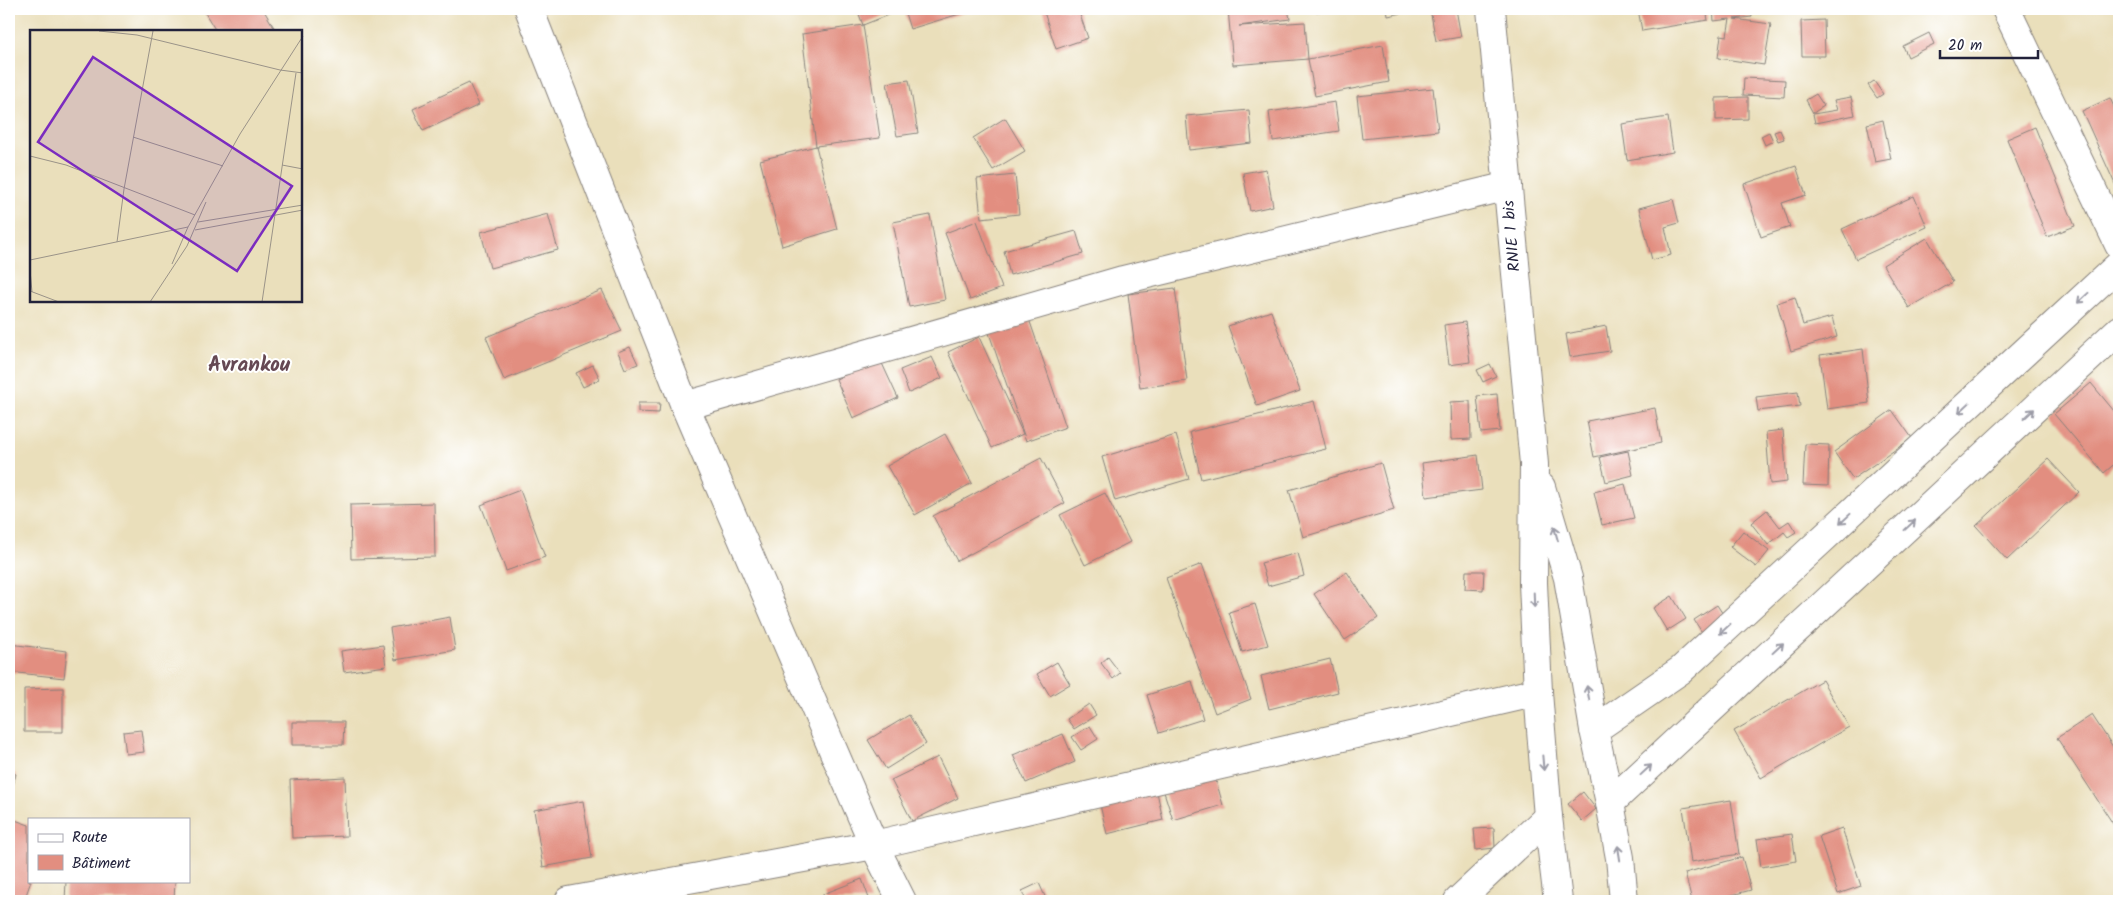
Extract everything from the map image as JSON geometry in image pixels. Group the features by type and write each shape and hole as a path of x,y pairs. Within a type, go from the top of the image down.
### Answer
{"street":[{"path":"529,9 685,406 874,845 902,901"},
{"name":"RNIE 1 bis","path":"1492,9 1534,464"},
{"path":"2006,9 2119,245"},
{"path":"685,406 1123,280 1508,186"},
{"path":"1594,730 1681,670 2119,265"},
{"path":"1610,803 2119,330"},
{"path":"1534,464 1533,583 1538,692 1548,817 1558,901"},
{"path":"1534,464 1568,578 1594,730 1620,858 1624,901"},
{"path":"569,901 874,845 1538,692"},
{"path":"1458,901 1548,817"}],"building":[{"path":"213,9 263,9 275,30 215,30 205,13"},
{"path":"857,9 903,9 863,25"},
{"path":"976,9 910,29 904,10"},
{"path":"1043,9 1078,9 1088,38 1056,49"},
{"path":"1228,9 1288,9 1290,19 1239,26 1305,22 1308,59 1233,65"},
{"path":"1312,9 1348,9 1348,10 1312,12"},
{"path":"1387,9 1417,9 1417,10 1388,16"},
{"path":"1430,9 1456,9 1461,37 1436,41"},
{"path":"1638,9 1706,9 1708,20 1642,31"},
{"path":"1713,9 1751,9 1752,17 1734,19 1771,24 1764,65 1718,58 1721,35 1727,36 1730,19 1714,21"},
{"path":"1824,20 1825,56 1802,56 1801,21"},
{"path":"863,25 880,138 816,146 802,34"},
{"path":"1929,33 1934,44 1908,57 1903,46"},
{"path":"1383,45 1389,82 1315,96 1308,59"},
{"path":"1744,78 1785,80 1784,97 1743,95"},
{"path":"909,80 918,133 897,136 887,83"},
{"path":"1874,81 1883,94 1877,98 1868,85"},
{"path":"469,83 479,105 423,131 413,109"},
{"path":"1433,88 1438,131 1362,139 1357,96"},
{"path":"1816,94 1824,106 1813,113 1806,100"},
{"path":"1748,97 1748,119 1716,120 1716,98"},
{"path":"1851,97 1855,115 1815,123 1813,114 1837,110 1834,100"},
{"path":"2110,98 2119,118 2119,193 2082,111"},
{"path":"1335,102 1339,131 1273,141 1269,112"},
{"path":"1249,110 1252,143 1189,150 1186,116"},
{"path":"1668,117 1673,152 1627,160 1622,124"},
{"path":"1005,118 1025,151 993,170 973,138"},
{"path":"1883,120 1891,159 1875,162 1867,124"},
{"path":"2035,127 2075,226 2047,237 2007,139"},
{"path":"1780,130 1784,139 1778,141 1774,132"},
{"path":"1769,132 1773,141 1765,145 1761,136"},
{"path":"816,146 837,229 782,246 760,160"},
{"path":"1796,166 1806,195 1782,203 1790,227 1761,237 1744,184"},
{"path":"1266,169 1273,206 1250,211 1243,173"},
{"path":"1015,175 1019,214 981,218 977,179"},
{"path":"1914,196 1927,227 1856,259 1842,229"},
{"path":"1673,199 1679,223 1665,227 1671,255 1652,260 1639,208"},
{"path":"548,214 558,250 490,268 481,232"},
{"path":"930,215 945,300 909,307 893,222"},
{"path":"977,221 1002,288 970,300 945,233"},
{"path":"1076,231 1083,254 1010,275 1004,251"},
{"path":"1927,238 1953,282 1909,308 1883,265"},
{"path":"1175,288 1187,381 1140,388 1128,294"},
{"path":"602,290 622,331 504,380 486,337"},
{"path":"1795,297 1803,325 1832,317 1837,337 1791,351 1777,303"},
{"path":"1271,311 1300,391 1257,406 1228,326"},
{"path":"1029,319 1066,427 1026,441 989,333"},
{"path":"1465,322 1470,362 1449,365 1444,325"},
{"path":"1606,326 1610,351 1570,357 1566,334"},
{"path":"979,337 1023,434 992,448 948,352"},
{"path":"630,347 638,364 625,369 618,352"},
{"path":"1863,349 1869,403 1827,409 1820,355"},
{"path":"932,357 942,378 909,393 900,370"},
{"path":"880,359 898,398 853,418 836,379"},
{"path":"1490,364 1496,376 1483,382 1477,370"},
{"path":"593,365 600,379 583,387 576,373"},
{"path":"2091,383 2119,417 2119,460 2104,473 2054,414"},
{"path":"1798,392 1800,406 1758,411 1756,397"},
{"path":"1497,394 1500,431 1481,433 1477,396"},
{"path":"1314,401 1326,449 1201,479 1190,432"},
{"path":"1470,401 1471,439 1451,440 1450,402"},
{"path":"638,403 660,403 659,413 638,412"},
{"path":"1655,408 1661,443 1594,457 1587,421"},
{"path":"1892,410 1912,438 1853,479 1834,452"},
{"path":"1783,430 1787,482 1770,484 1766,432"},
{"path":"945,434 972,483 915,515 887,466"},
{"path":"1176,435 1189,479 1115,501 1102,457"},
{"path":"1805,444 1829,445 1828,486 1803,485"},
{"path":"1628,451 1633,475 1606,482 1600,457"},
{"path":"1478,455 1482,490 1426,497 1422,463"},
{"path":"1041,458 1065,503 957,561 933,516"},
{"path":"2048,459 2079,492 2007,560 1976,526"},
{"path":"1381,463 1394,510 1303,537 1289,490"},
{"path":"1625,484 1634,518 1602,525 1594,492"},
{"path":"520,490 545,557 506,571 481,505"},
{"path":"1105,493 1130,542 1085,565 1060,515"},
{"path":"434,503 435,557 351,559 350,505"},
{"path":"1767,510 1780,527 1789,521 1796,532 1788,537 1784,532 1768,545 1751,523"},
{"path":"1743,531 1769,551 1756,567 1730,547"},
{"path":"1298,553 1304,576 1268,586 1261,563"},
{"path":"1202,564 1251,699 1215,713 1166,578"},
{"path":"1466,571 1484,571 1483,590 1465,589"},
{"path":"1347,572 1378,618 1345,640 1314,594"},
{"path":"1672,596 1686,619 1667,631 1653,608"},
{"path":"1255,604 1268,645 1242,652 1229,612"},
{"path":"1717,605 1728,622 1705,637 1694,620"},
{"path":"450,617 455,650 395,660 390,628"},
{"path":"9,644 67,651 64,678 9,672"},
{"path":"383,645 386,666 344,672 341,651"},
{"path":"1108,657 1120,673 1113,679 1101,663"},
{"path":"1330,659 1338,692 1269,709 1261,676"},
{"path":"1057,662 1070,684 1050,696 1037,674"},
{"path":"1822,680 1849,727 1761,778 1734,731"},
{"path":"1192,681 1203,719 1159,733 1147,695"},
{"path":"63,688 63,732 24,732 24,689"},
{"path":"1089,704 1096,715 1074,729 1067,719"},
{"path":"909,715 926,744 886,769 868,740"},
{"path":"2092,715 2119,756 2119,833 2057,738"},
{"path":"292,722 344,722 343,745 292,745"},
{"path":"1090,726 1098,739 1081,750 1072,737"},
{"path":"141,730 144,752 126,754 123,732"},
{"path":"1063,734 1075,762 1026,783 1013,755"},
{"path":"938,757 958,798 912,821 891,780"},
{"path":"9,772 16,774 9,802"},
{"path":"345,777 347,836 292,838 290,780"},
{"path":"1215,777 1223,805 1173,820 1164,792"},
{"path":"1157,792 1163,820 1107,834 1100,805"},
{"path":"1583,792 1596,809 1582,821 1568,804"},
{"path":"1731,800 1739,854 1691,862 1683,808"},
{"path":"583,801 592,858 543,867 534,810"},
{"path":"15,820 28,825 28,882 31,882 24,901 9,901 9,838"},
{"path":"1494,828 1495,848 1476,850 1474,829"},
{"path":"1842,828 1861,886 1838,894 1819,836"},
{"path":"1792,834 1796,861 1761,867 1757,839"},
{"path":"1742,857 1751,890 1709,901 1692,901 1685,873"},
{"path":"862,879 870,901 825,901 823,894"},
{"path":"66,882 175,882 174,901 65,901"},
{"path":"1039,883 1047,901 1026,901 1022,891"}],"district":[{"name":"Avrankou","path":"249,365"}]}
